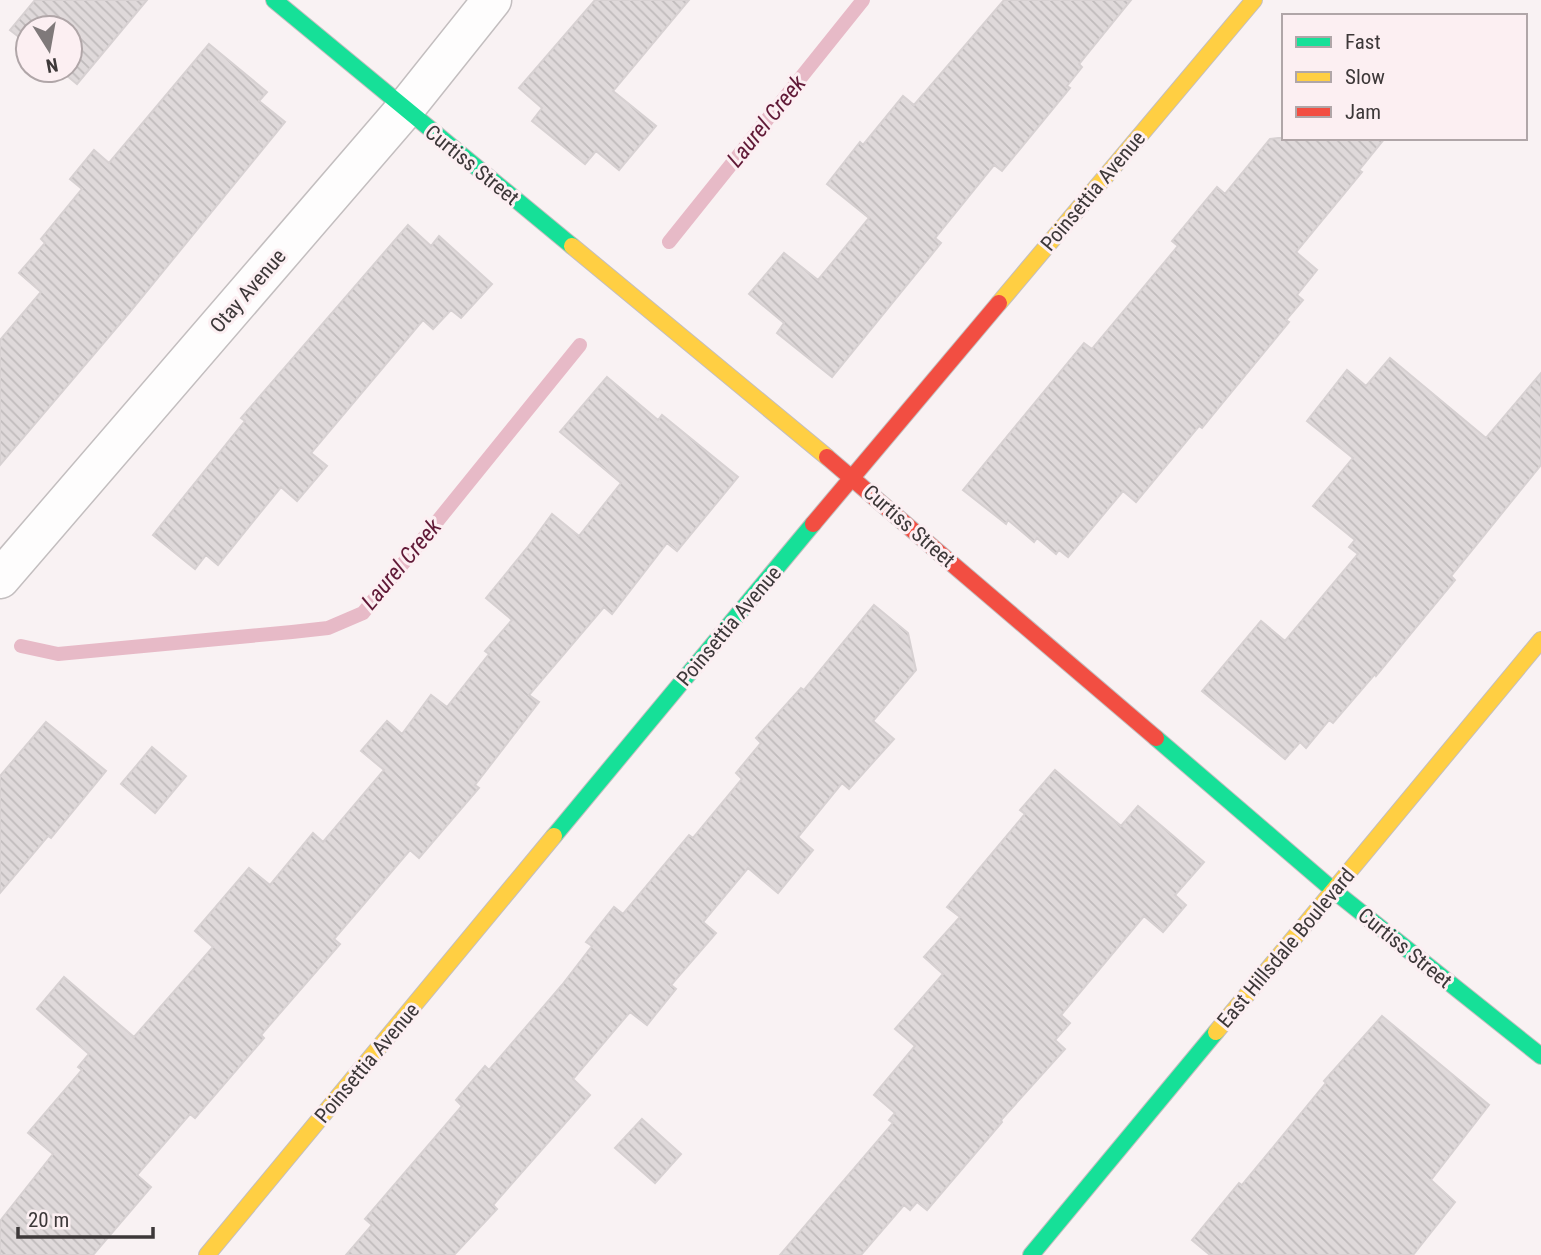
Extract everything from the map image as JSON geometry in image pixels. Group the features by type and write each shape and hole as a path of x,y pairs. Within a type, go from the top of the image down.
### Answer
{"street":[{"name":"Curtiss Street","path":"274,0 852,477 1333,890 1541,1056"},
{"name":"Otay Avenue","path":"0,579 405,109 492,0"},
{"name":"Poinsettia Avenue","path":"207,1255 852,477 1254,0"},
{"name":"East Hillsdale Boulevard","path":"1031,1255 1541,640"}],"building":[{"path":"35,0 147,0 84,76 84,14 23,14"},
{"path":"595,0 689,0 613,91 656,126 619,170 596,151 585,164 532,121 542,108 519,88"},
{"path":"1004,0 1131,0 1079,64 1082,67 1067,86 1070,88 1002,171 994,165 935,238 941,243 832,377 777,333 784,323 749,294 784,253 818,280 869,218 827,184 860,142 863,145 903,96 914,105"},
{"path":"209,44 267,92 259,101 285,122 0,465 0,340 41,292 19,273 45,243 41,239 82,189 70,179 94,150 109,163"},
{"path":"1270,139 1383,140 1359,170 1362,172 1296,252 1317,270 1297,295 1303,300 1286,320 1289,322 1202,428 1199,426 1136,502 1123,491 1068,557 1059,550 1056,554 1037,538 1034,542 1008,520 1006,524 963,490 1084,343 1092,349 1178,246 1172,241 1217,187 1225,194"},
{"path":"408,225 431,246 439,236 492,284 461,318 451,310 433,329 423,320 311,453 327,466 297,501 281,487 218,565 206,555 195,569 153,535 245,421 241,418"},
{"path":"1390,358 1486,438 1541,373 1541,465 1451,576 1455,580 1376,676 1375,674 1333,723 1329,720 1306,748 1300,742 1285,759 1202,691 1261,621 1285,641 1358,554 1349,547 1355,540 1313,506 1353,458 1307,421 1347,370 1366,386"},
{"path":"607,377 658,420 662,415 738,477 677,551 667,543 612,614 604,607 529,695 539,702 475,785 479,788 419,858 410,850 334,939 340,944 261,1035 264,1038 195,1118 190,1114 137,1175 151,1187 93,1255 0,1255 0,1221 53,1154 28,1133 82,1070 78,1067 89,1054 37,1009 64,977 134,1037 213,947 195,931 249,868 270,885 313,833 323,842 384,770 361,751 387,721 402,734 431,695 447,707 489,654 485,651 512,620 486,598 552,514 579,536 621,483 560,432"},
{"path":"874,605 908,633 916,670 873,721 894,739 849,789 842,783 798,837 813,850 778,893 748,868 703,922 716,933 671,985 676,989 647,1025 630,1012 573,1079 590,1095 493,1205 497,1209 454,1255 346,1255 372,1225 365,1219 462,1106 456,1100 485,1066 489,1070 562,985 592,946 586,942 614,907 623,914 689,835 693,838 742,779 736,773 761,743 756,738 801,688 804,690"},
{"path":"46,722 106,771 51,838 48,836 0,893 0,776"},
{"path":"152,747 186,776 155,813 121,784"},
{"path":"1055,770 1121,826 1138,806 1204,862 1175,895 1186,905 1163,932 1144,916 1061,1015 1070,1023 1055,1040 1065,1049 1001,1120 927,1210 917,1202 910,1210 904,1205 861,1255 780,1255 893,1123 889,1120 895,1113 874,1095 915,1046 895,1029 943,974 924,957 960,917 947,907 1025,814 1020,810"},
{"path":"1382,1016 1489,1105 1431,1180 1455,1202 1413,1255 1210,1255 1192,1240 1239,1183 1242,1185 1326,1083 1324,1081"},
{"path":"642,1119 681,1154 655,1183 615,1148"}],"waterway":[{"name":"Laurel Creek","path":"669,242 863,0"},
{"name":"Laurel Creek","path":"21,646 58,654 292,632 328,628 363,613 580,345"}],"traffic: fast":[{"path":"274,0 572,246"},
{"path":"554,836 813,524"},
{"path":"1156,738 1333,890 1541,1056"},
{"path":"1031,1255 1216,1032"}],"traffic: slow":[{"path":"999,303 1254,0"},
{"path":"572,246 827,457"},
{"path":"1216,1032 1541,640"},
{"path":"207,1255 554,836"}],"traffic: jam":[{"path":"813,524 999,303"},
{"path":"827,457 1156,738"}]}
